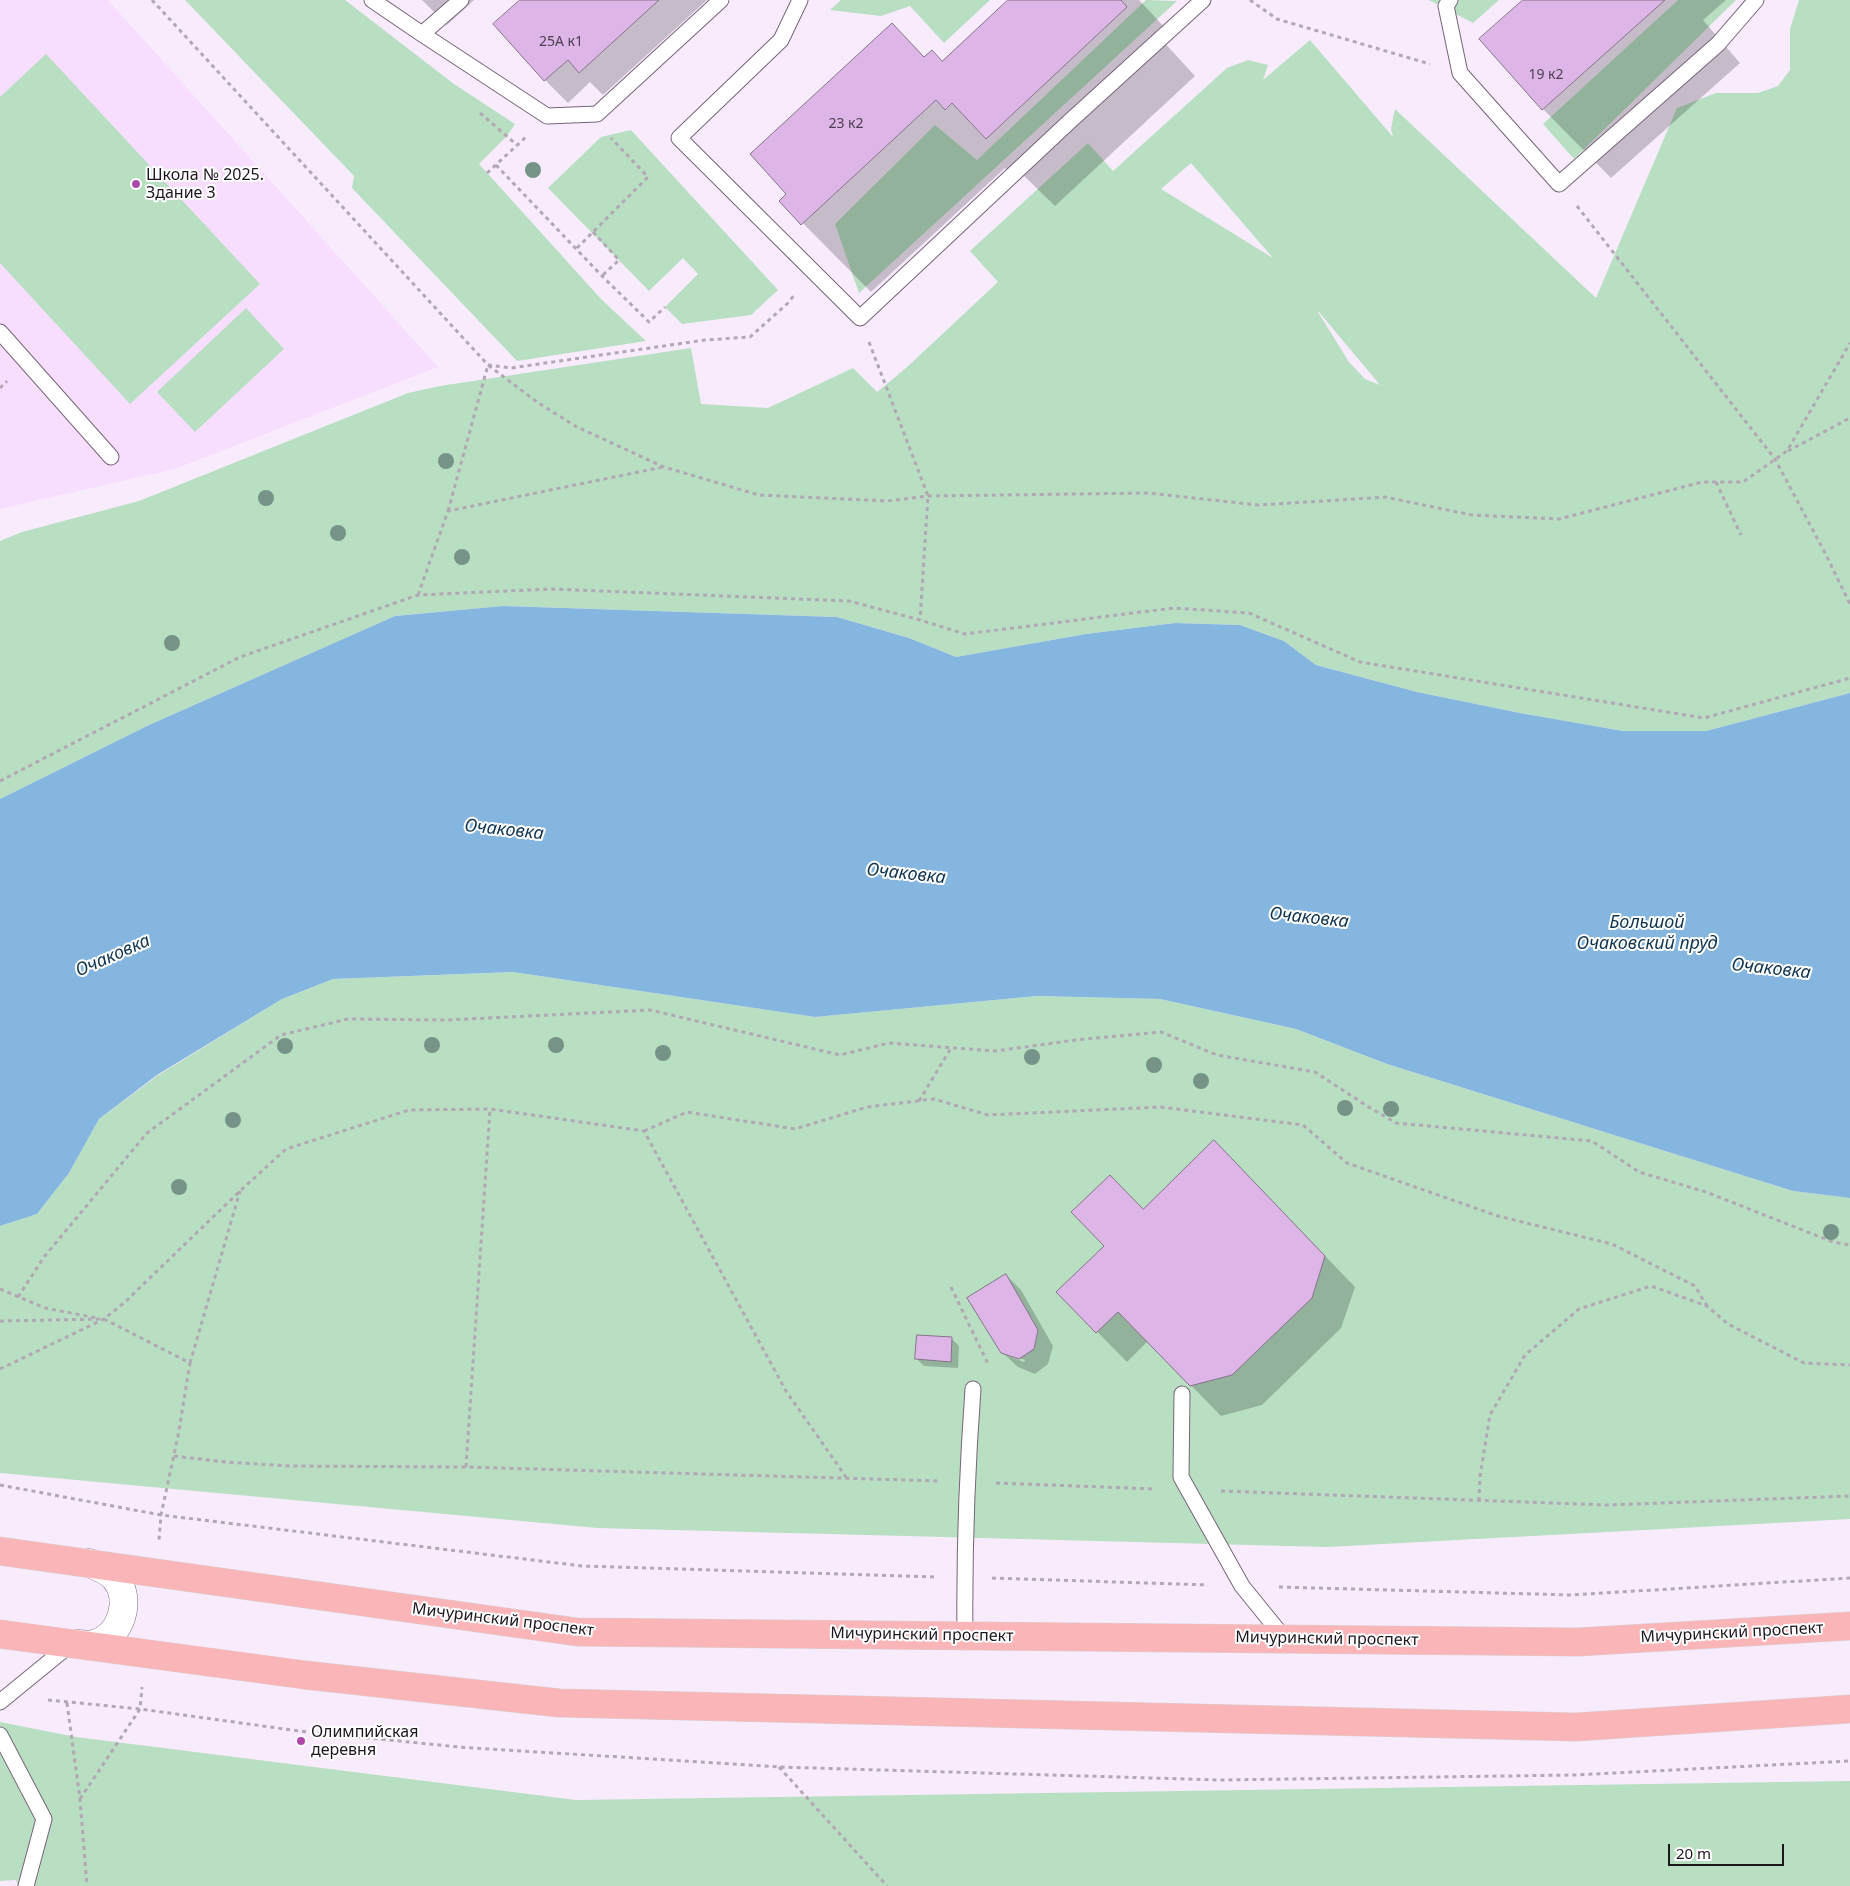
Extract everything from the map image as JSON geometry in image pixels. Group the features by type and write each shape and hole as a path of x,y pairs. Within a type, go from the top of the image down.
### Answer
{"main road":[{"name":"Мичуринский проспект","path":"0,1551 577,1632 1578,1642 1850,1626"},
{"path":"0,1634 305,1675 559,1703 1576,1727 1850,1709"}],"street":[{"path":"75,1644 94,1644 108,1636 118,1624 124,1609 123,1593 116,1579 104,1568 88,1563"}],"lane":[{"path":"372,0 547,116 597,114 721,0"},
{"path":"422,34 461,0"},
{"path":"800,0 781,40 679,138 860,318 1069,122 1203,0"},
{"path":"1450,0 1446,6 1460,73 1559,184 1718,44 1756,0"},
{"path":"0,332 111,457"},
{"path":"965,1636 966,1482 972,1389"},
{"path":"1182,1394 1182,1477 1187,1490 1242,1586 1285,1639"},
{"path":"4,1698 75,1644"},
{"path":"0,1734 44,1818 26,1886"}],"path":[{"path":"152,0 488,365 537,402 577,427 664,467 759,495 887,501 928,496 1148,493 1258,504 1385,497 1472,515 1559,519 1702,482 1743,482 1787,451 1850,418"},
{"path":"1250,0 1276,19 1460,73"},
{"path":"480,113 517,145"},
{"path":"577,248 648,177 608,135 597,114"},
{"path":"487,173 547,116"},
{"path":"496,165 602,276 649,322 665,307"},
{"path":"1559,184 1776,459 1850,604"},
{"path":"593,232 619,260 602,276"},
{"path":"488,365 511,368 705,340 750,337 788,303 812,271"},
{"path":"860,318 928,496 920,620"},
{"path":"1787,451 1850,343"},
{"path":"418,595 448,511 488,365"},
{"path":"448,511 664,467"},
{"path":"1716,482 1741,535"},
{"path":"0,781 240,657 418,595 551,589 849,600 966,634 1174,608 1249,613 1360,662 1704,718 1850,678"},
{"path":"18,1297 44,1258 147,1133 282,1035 348,1020 448,1020 650,1010 840,1055 889,1043 995,1051 1076,1040 1161,1032 1216,1055 1314,1072 1396,1122 1592,1141 1638,1172 1706,1192 1833,1242 1850,1245"},
{"path":"919,1101 951,1048"},
{"path":"0,1368 104,1319 147,1282 286,1149 409,1110 490,1109 644,1131 687,1112 794,1129 867,1107 934,1099 988,1116 1161,1106 1303,1125 1347,1163 1498,1216 1612,1244 1695,1286 1707,1306 1728,1324 1804,1363 1850,1365"},
{"path":"466,1467 490,1109"},
{"path":"644,1131 786,1390 846,1477"},
{"path":"161,1515 174,1456 190,1363 240,1191"},
{"path":"1479,1501 1480,1476 1490,1415 1525,1355 1579,1308 1651,1286 1707,1306"},
{"path":"951,1287 989,1365 987,1389 972,1389"},
{"path":"0,1289 45,1308 104,1319 190,1363"},
{"path":"0,1321 104,1319"},
{"path":"174,1456 225,1462 291,1466 466,1467 846,1477 1607,1505 1850,1496"},
{"path":"0,1485 161,1515 582,1566 1571,1595 1850,1578"},
{"path":"4,1698 140,1709 299,1731 459,1747 778,1767 1220,1780 1574,1775 1850,1761"},
{"path":"68,1703 80,1799 87,1886"},
{"path":"80,1799 140,1709"},
{"path":"778,1767 887,1886"}],"shaded area":[{"name":"Школа № 2025. Здание 3","path":"0,0 108,0 438,367 175,469 0,509"}],"green space":[{"path":"185,0 345,0 454,84 515,124 507,136 479,164 602,300 646,341 517,361 352,188 354,176"},
{"path":"841,0 990,0 944,43 910,6 881,16 830,10"},
{"path":"1146,0 1177,1 859,293 835,224 935,125 977,160"},
{"path":"1429,0 1499,0 1473,23"},
{"path":"1678,0 1736,0 1574,159 1543,124"},
{"path":"1799,0 1850,0 1850,693 1706,731 1623,731 1417,692 1316,665 1284,641 1240,625 1175,623 1086,634 956,657 909,638 837,617 503,606 395,616 149,725 0,799 0,541 22,532 139,501 408,393 440,386 691,348 701,404 768,408 853,368 877,392 906,368 998,282 970,251 1088,143 1113,171 1227,68 1248,60 1268,65 1263,80 1310,40 1393,137 1391,129 1395,109 1596,298 1677,108 1716,93 1758,93 1778,86 1790,70 1790,29","holes":["1191,163 1273,258 1161,189","1319,312 1380,385 1365,379 1349,362"]},
{"path":"46,54 260,284 130,404 0,263 0,97"},
{"path":"631,130 778,290 751,315 682,324 665,307 698,274 683,258 649,291 548,188 601,137"},
{"path":"246,308 284,349 195,432 157,392"},
{"path":"513,972 815,1017 1037,996 1160,999 1296,1029 1387,1064 1793,1191 1850,1198 1850,1519 1327,1547 597,1528 0,1473 0,1226 37,1214 69,1173 99,1119 157,1076 282,999 333,979"},
{"path":"0,1722 76,1737 576,1800 1850,1781 1850,1886 18,1886 16,1880 0,1881"}],"water":[{"name":"Большой Очаковский пруд","path":"503,606 837,617 909,638 956,657 1086,634 1175,623 1240,625 1284,641 1316,665 1417,692 1623,731 1706,731 1850,693 1850,1198 1793,1191 1387,1064 1296,1029 1160,999 1037,996 815,1017 513,972 333,979 282,999 157,1075 99,1119 69,1173 37,1214 0,1226 0,799 149,725 395,616"}],"building":[{"path":"520,0 659,0 579,73 568,60 544,81 493,24"},
{"path":"1008,0 1121,0 1127,7 986,139 952,103 945,110 936,100 801,225 779,201 786,194 750,154 892,23 924,57 932,50 942,61"},
{"path":"1523,0 1665,0 1542,110 1479,39"},
{"path":"1214,1140 1325,1256 1312,1298 1232,1375 1190,1386 1118,1312 1096,1333 1056,1292 1104,1246 1071,1212 1110,1175 1143,1209"},
{"path":"1006,1274 1038,1330 1034,1349 1019,1359 1001,1353 967,1298"},
{"path":"917,1335 952,1337 951,1362 915,1359"}],"place":[{"name":"Школа № 2025. Здание 3","path":"136,184"},
{"name":"Олимпийская деревня","path":"301,1741"}],"water label":[{"name":"Очаковка","path":"504,830"},
{"name":"Очаковка","path":"906,874"},
{"name":"Очаковка","path":"1309,918"},
{"name":"Очаковка","path":"113,956"},
{"name":"Очаковка","path":"1771,969"}]}
